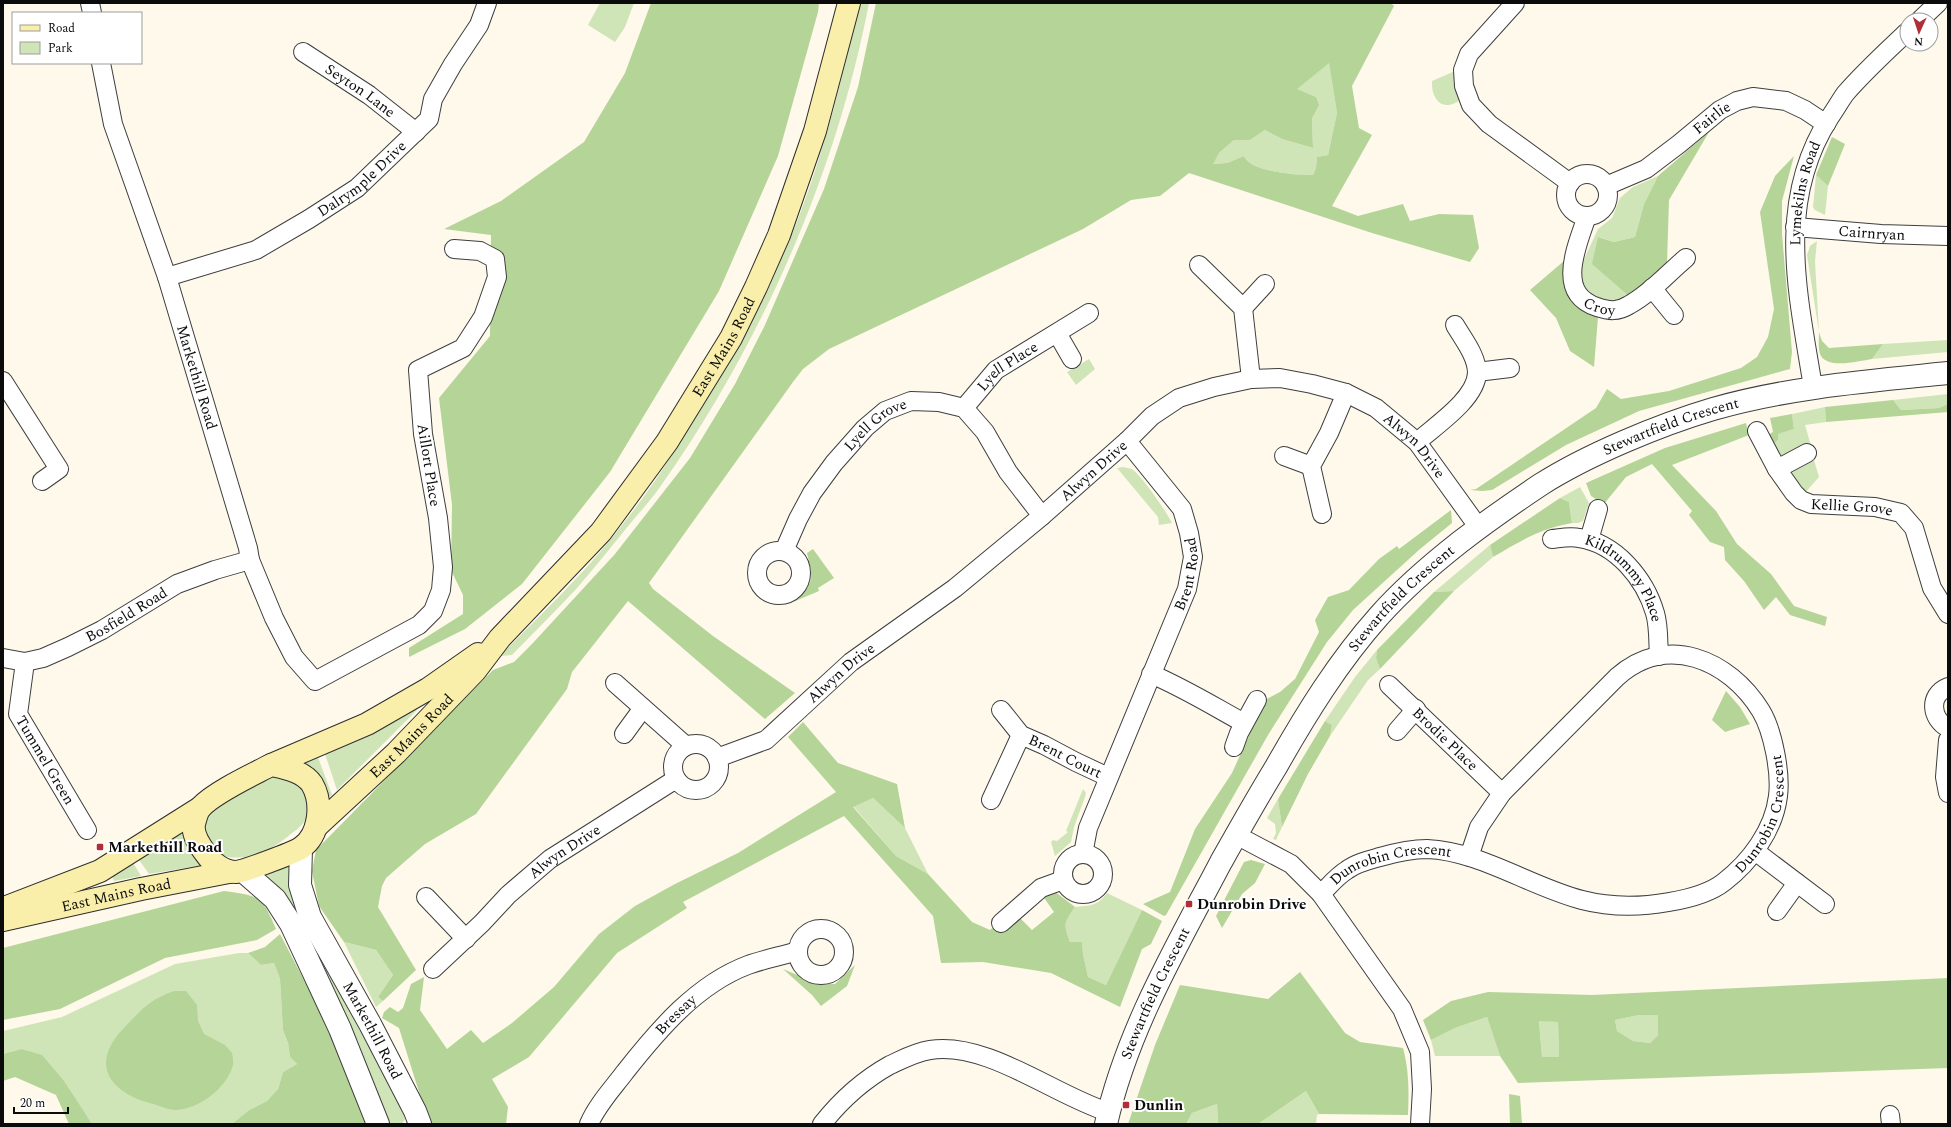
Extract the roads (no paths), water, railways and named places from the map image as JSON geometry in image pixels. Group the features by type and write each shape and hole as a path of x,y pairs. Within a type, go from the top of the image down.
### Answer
{"main road":[{"name":"East Mains Road","path":"316,827 407,742 475,671 500,638 601,532 666,442 731,338 756,287 778,235 815,131 849,3"},
{"name":"East Mains Road","path":"271,766 366,724 428,689 500,638"},
{"path":"271,766 289,769 301,774 311,784 318,803 316,827 310,838 301,848 236,872 211,862 197,842 194,825 200,808 226,789 271,766"},
{"name":"East Mains Road","path":"3,909 100,871 200,808"},
{"name":"East Mains Road","path":"3,920 141,889 236,872"}],"street":[{"name":"Dalrymple Drive","path":"167,277 256,250 310,219 357,188 429,119 433,99 453,64 479,25 487,3"},
{"path":"1515,3 1469,54 1463,70 1464,86 1471,105 1489,124 1570,183"},
{"path":"1928,12 1938,3"},
{"name":"Lymekilns Road","path":"1813,387 1797,283 1795,227 1802,177 1813,148 1826,124 1845,95 1899,40"},
{"name":"Seyton Lane","path":"303,52 369,95 416,132"},
{"name":"Markethill Road","path":"101,64 113,124 167,277 248,548 250,560 274,618 294,657 315,681"},
{"name":"Fairlie","path":"1606,186 1646,169 1720,110 1737,101 1753,97 1786,100 1806,110 1826,124"},
{"path":"1586,174 1598,177 1606,186 1608,193 1605,207 1600,212 1587,216 1579,215 1573,211 1568,205 1566,197 1570,183 1586,174"},
{"name":"Croy","path":"1587,216 1572,265 1572,283 1579,296 1589,304 1613,312 1629,305 1652,288 1686,258"},
{"name":"Cairnryan","path":"1795,227 1881,234 1948,236"},
{"name":"Aillort Place","path":"315,681 419,625 433,611 441,590 443,567 438,518 423,434 418,370 463,348 483,317 497,277 495,259 480,251 454,249"},
{"path":"1199,265 1243,308 1251,379"},
{"path":"1243,308 1265,284"},
{"path":"1652,288 1674,315"},
{"name":"Lyell Place","path":"964,408 996,370 1089,313"},
{"path":"1418,442 1464,402 1472,388 1477,372 1472,355 1455,325"},
{"name":"Lyell Place","path":"1057,333 1072,359"},
{"path":"1477,372 1510,368"},
{"name":"Stewartfield Crescent","path":"1107,1118 1139,1022 1162,974 1236,835 1305,716 1339,666 1380,615 1432,564 1479,528 1542,484 1603,451 1657,429 1713,409 1813,387 1948,373"},
{"name":"Alwyn Drive","path":"717,758 766,740 852,662 955,588 1042,516 1127,441 1152,416 1179,398 1214,387 1251,379 1280,378 1312,384 1346,393 1376,408 1418,442 1479,528"},
{"path":"3,381 59,469 42,481"},
{"path":"1322,514 1311,466 1329,433 1346,393"},
{"name":"Lyell Grove","path":"784,551 798,518 812,493 834,463 865,428 885,411 911,401 938,402 964,408"},
{"path":"964,408 985,432 1008,472 1042,516"},
{"name":"Kellie Grove","path":"1757,431 1777,469 1801,500 1806,502 1875,507 1900,513 1914,528 1932,588 1948,614"},
{"name":"Brent Road","path":"1083,854 1088,828 1108,777 1188,589 1193,557 1189,533 1182,509 1127,441"},
{"path":"1777,469 1807,453"},
{"path":"1284,456 1311,466"},
{"path":"1589,540 1598,509"},
{"name":"Kildrummy Place","path":"1552,539 1578,537 1589,540 1608,548 1629,566 1646,592 1656,614 1659,656"},
{"name":"Bosfield Road","path":"3,658 25,662 43,658 102,630 177,584 215,570 250,560"},
{"name":"Dunrobin Crescent","path":"1321,894 1346,870 1361,862 1393,853 1427,849 1469,857 1581,900 1606,905 1656,904 1692,898 1724,883 1755,851 1764,837 1772,818 1778,796 1774,747 1761,712 1745,691 1730,675 1711,664 1687,655 1659,656 1638,661 1628,667 1502,793 1479,827 1469,857"},
{"name":"Tummel Green","path":"25,662 18,714 87,830"},
{"path":"1152,674 1186,690 1244,723"},
{"path":"615,684 686,746"},
{"name":"Brodie Place","path":"1389,684 1502,793"},
{"path":"1948,687 1940,692 1934,706 1937,720 1948,728"},
{"path":"1234,747 1244,723 1257,700"},
{"path":"624,734 643,708"},
{"path":"1397,731 1416,709"},
{"name":"Brent Court","path":"1000,710 1021,735 1108,777"},
{"name":"Brent Court","path":"991,800 1021,735"},
{"path":"1948,740 1945,777 1948,793"},
{"path":"695,744 704,746 712,751 717,758 719,770 715,780 706,787 695,790 685,787 676,779 674,773 674,760 676,755 686,746 695,744"},
{"name":"Alwyn Drive","path":"433,969 466,939 508,895 550,858 676,779"},
{"path":"1236,835 1252,842 1291,864 1321,894 1402,1009 1420,1052 1422,1089 1420,1124"},
{"name":"Markethill Road","path":"301,848 300,885 310,917 370,1024 415,1111 420,1124"},
{"path":"1755,851 1825,904"},
{"path":"1083,854 1090,855 1098,861 1103,869 1103,878 1099,887 1090,894 1079,895 1069,890 1063,880 1062,871 1066,863 1072,857 1083,854"},
{"name":"Markethill Road","path":"236,872 275,899 291,924 340,1029 378,1124"},
{"path":"1001,923 1041,888 1063,880"},
{"path":"1777,911 1797,884"},
{"path":"426,897 466,939"},
{"name":"Bressay","path":"589,1124 609,1092 648,1042 673,1016 699,994 722,978 748,965 798,951"},
{"path":"822,1124 840,1103 871,1075 907,1056 930,1050 951,1049 970,1052 1000,1063 1088,1106 1107,1118"}],"place":[{"name":"Markethill Road","path":"100,847"},
{"name":"Dunrobin Drive","path":"1189,904"},
{"name":"Dunlin","path":"1126,1105"}]}
